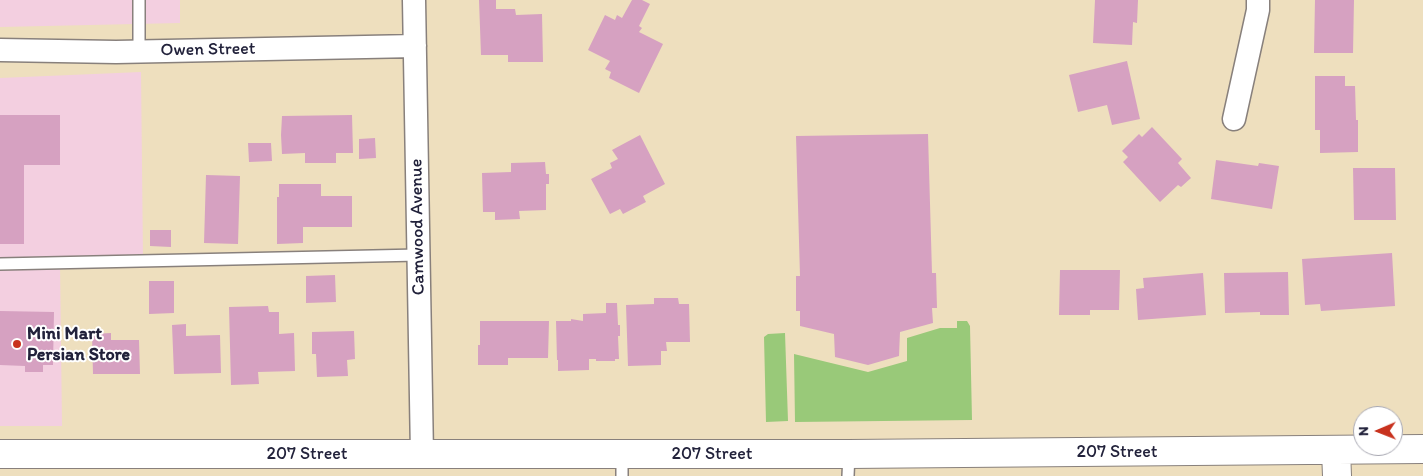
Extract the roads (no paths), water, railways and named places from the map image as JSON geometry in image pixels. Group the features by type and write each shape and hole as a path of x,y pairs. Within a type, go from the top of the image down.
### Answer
{"street":[{"name":"Camwood Avenue","path":"414,0 422,465"},
{"path":"1234,119 1258,10 1258,0"},
{"name":"Owen Street","path":"0,50 139,52 415,46"},
{"name":"207 Street","path":"0,454 422,465 849,465 1295,451 1337,463 1423,449"}],"lane":[{"path":"139,0 139,52"},
{"path":"0,264 419,255"}],"place":[{"name":"Mini Mart Persian Store","path":"17,344"}]}
